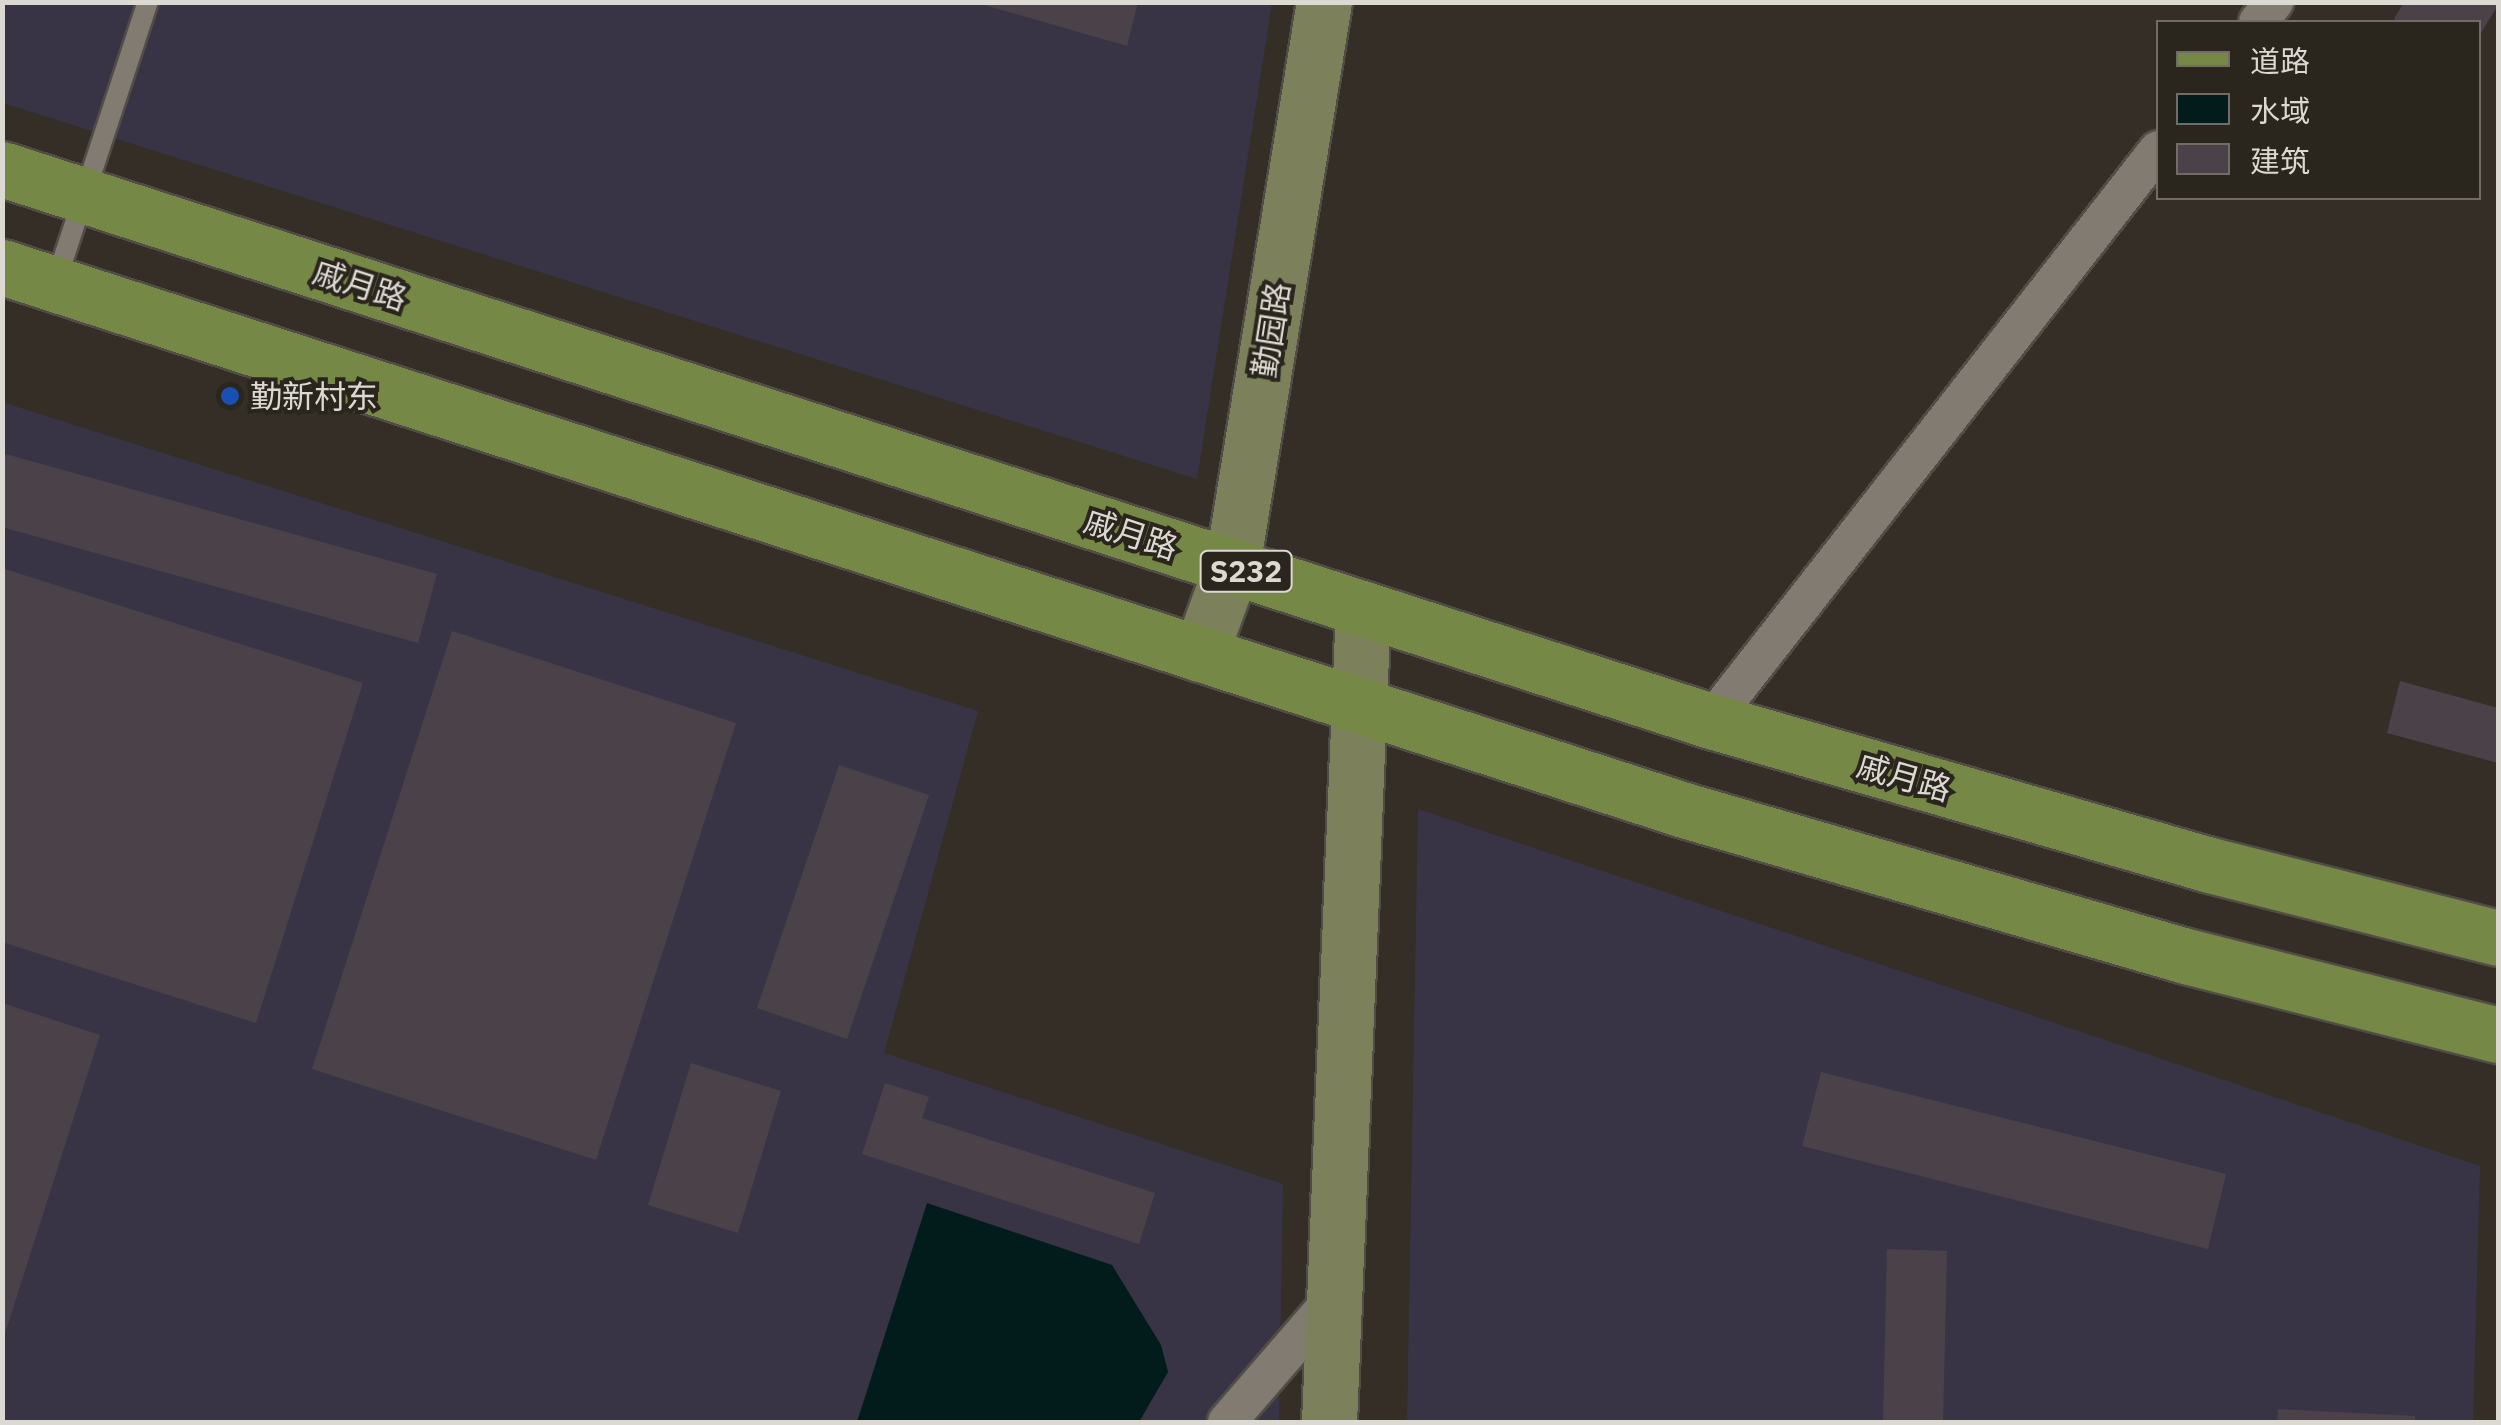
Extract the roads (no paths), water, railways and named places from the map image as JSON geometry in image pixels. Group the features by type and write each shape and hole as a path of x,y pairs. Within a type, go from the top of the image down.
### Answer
{"main road":[{"name":"戚月路","path":"2,170 1711,721 2210,866 2498,938"},
{"path":"2,267 1684,810 2167,950 2498,1034"}],"street":[{"name":"勤园路","path":"1200,654 1232,566 1324,2"},
{"path":"1711,721 2156,153"},
{"path":"1329,1422 1329,1304 1363,609"},
{"path":"1228,1422 1329,1304"}],"lane":[{"path":"55,284 148,2"}],"water":[{"path":"927,1203 1112,1265 1161,1345 1168,1372 1139,1422 857,1422"}],"place":[{"name":"勤新村东","path":"230,396"}]}
